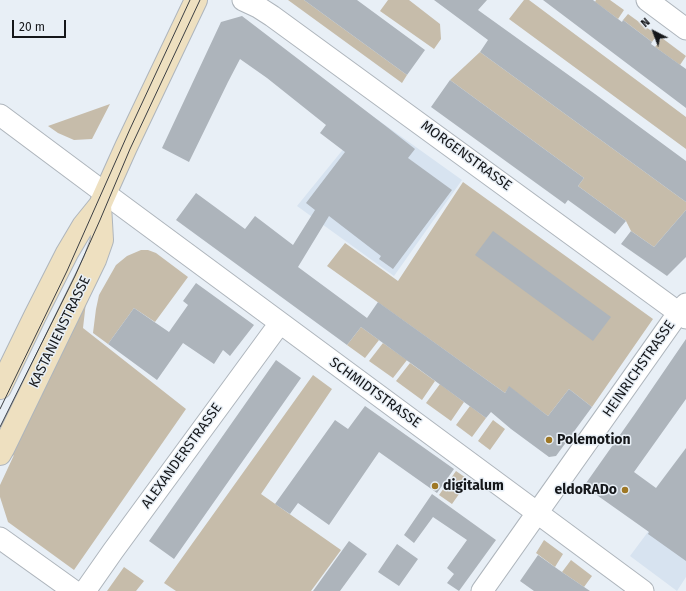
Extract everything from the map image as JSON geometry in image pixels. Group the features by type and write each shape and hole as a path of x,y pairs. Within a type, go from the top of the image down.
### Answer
{"main road":[{"name":"KASTANIENSTRASSE","path":"0,388 67,253 83,226 103,200 126,147 196,0"},
{"name":"KASTANIENSTRASSE","path":"0,454 95,260 102,240 103,200"}],"street":[{"name":"MORGENSTRASSE","path":"243,0 262,9 285,25 684,311"},
{"path":"647,0 686,29"},
{"name":"SCHMIDTSTRASSE","path":"0,115 103,200 280,323 644,591"},
{"name":"HEINRICHSTRASSE","path":"482,591 684,311"},
{"name":"ALEXANDERSTRASSE","path":"85,591 280,323"},
{"path":"0,538 74,591"}],"shaded area":[{"path":"288,0 304,0 407,75 402,83"},
{"path":"388,0 409,0 440,24 441,39 434,49 380,11"},
{"path":"524,0 529,0 686,117 686,149 509,19"},
{"path":"596,0 610,0 624,10 618,19 595,2"},
{"path":"628,14 657,35 652,42 623,20"},
{"path":"662,38 686,56 680,65 655,47"},
{"path":"480,52 686,202 686,210 654,247 631,231 626,221 578,186 584,178 450,80"},
{"path":"110,104 92,139 74,140 58,133 48,126"},
{"path":"371,115 462,180 394,276 297,206"},
{"path":"463,182 653,319 592,407 569,389 548,416 509,387 505,393 327,266 345,243 398,281"},
{"path":"141,250 148,250 156,253 188,277 155,322 134,308 108,344 93,333 99,295 116,265 127,256"},
{"path":"86,302 83,328 186,409 74,570 8,522 0,497 0,485 14,455 10,458"},
{"path":"361,327 379,340 365,358 347,345"},
{"path":"383,343 407,360 393,378 369,361"},
{"path":"410,363 435,381 422,400 396,381"},
{"path":"313,375 332,389 261,494 341,550 311,591 176,591 164,583"},
{"path":"440,384 464,402 451,421 426,403"},
{"path":"470,406 486,418 472,437 456,425"},
{"path":"493,420 505,429 490,450 478,441"},
{"path":"456,471 469,480 452,504 439,495"},
{"path":"686,481 686,577 677,591 630,556"},
{"path":"544,540 563,554 555,567 536,553"},
{"path":"571,560 592,576 584,587 562,572"},
{"path":"124,567 144,581 136,591 107,591"}],"building":[{"path":"304,0 357,0 425,50 407,75"},
{"path":"434,0 487,0 478,10 686,161 686,202 480,52 488,40"},
{"path":"543,0 593,0 622,22 623,20 652,42 651,44 686,69 686,108"},
{"path":"242,16 415,149 408,158 452,190 393,269 379,259 381,256 329,216 298,267 367,318 378,302 505,393 509,386 548,416 569,389 592,407 556,456 549,457 491,412 486,418 361,327 347,345 176,220 196,193 245,229 255,216 293,245 315,210 306,203 345,152 320,133 326,125 267,78 240,59 189,162 162,148 221,22"},
{"path":"450,80 584,178 578,186 626,221 615,234 568,200 565,204 431,107"},
{"path":"686,210 686,257 667,276 621,244 631,231 654,247"},
{"path":"493,231 611,317 593,341 475,255"},
{"path":"196,283 254,325 230,356 223,350 214,364 183,343 157,380 108,344 134,308 169,332 188,305 183,301"},
{"path":"686,339 686,399 634,472 656,488 686,448 686,561 648,534 649,532 584,486"},
{"path":"276,360 301,378 174,559 149,541"},
{"path":"365,406 454,469 437,493 379,452 329,525 298,503 290,514 275,504 335,420 348,429"},
{"path":"432,494 496,540 459,591 447,583 454,574 447,568 467,540 433,517 414,543 404,535"},
{"path":"349,541 367,554 340,591 313,591"},
{"path":"397,544 418,559 399,586 378,572"},
{"path":"538,555 590,591 534,591 520,581"}],"tram line":[{"path":"0,409 67,271 130,129 190,0"},
{"path":"0,427 75,276 130,149 200,0"}],"place":[{"name":"Polemotion","path":"549,440"},
{"name":"digitalum","path":"435,486"},
{"name":"eldoRADo","path":"625,490"}]}
